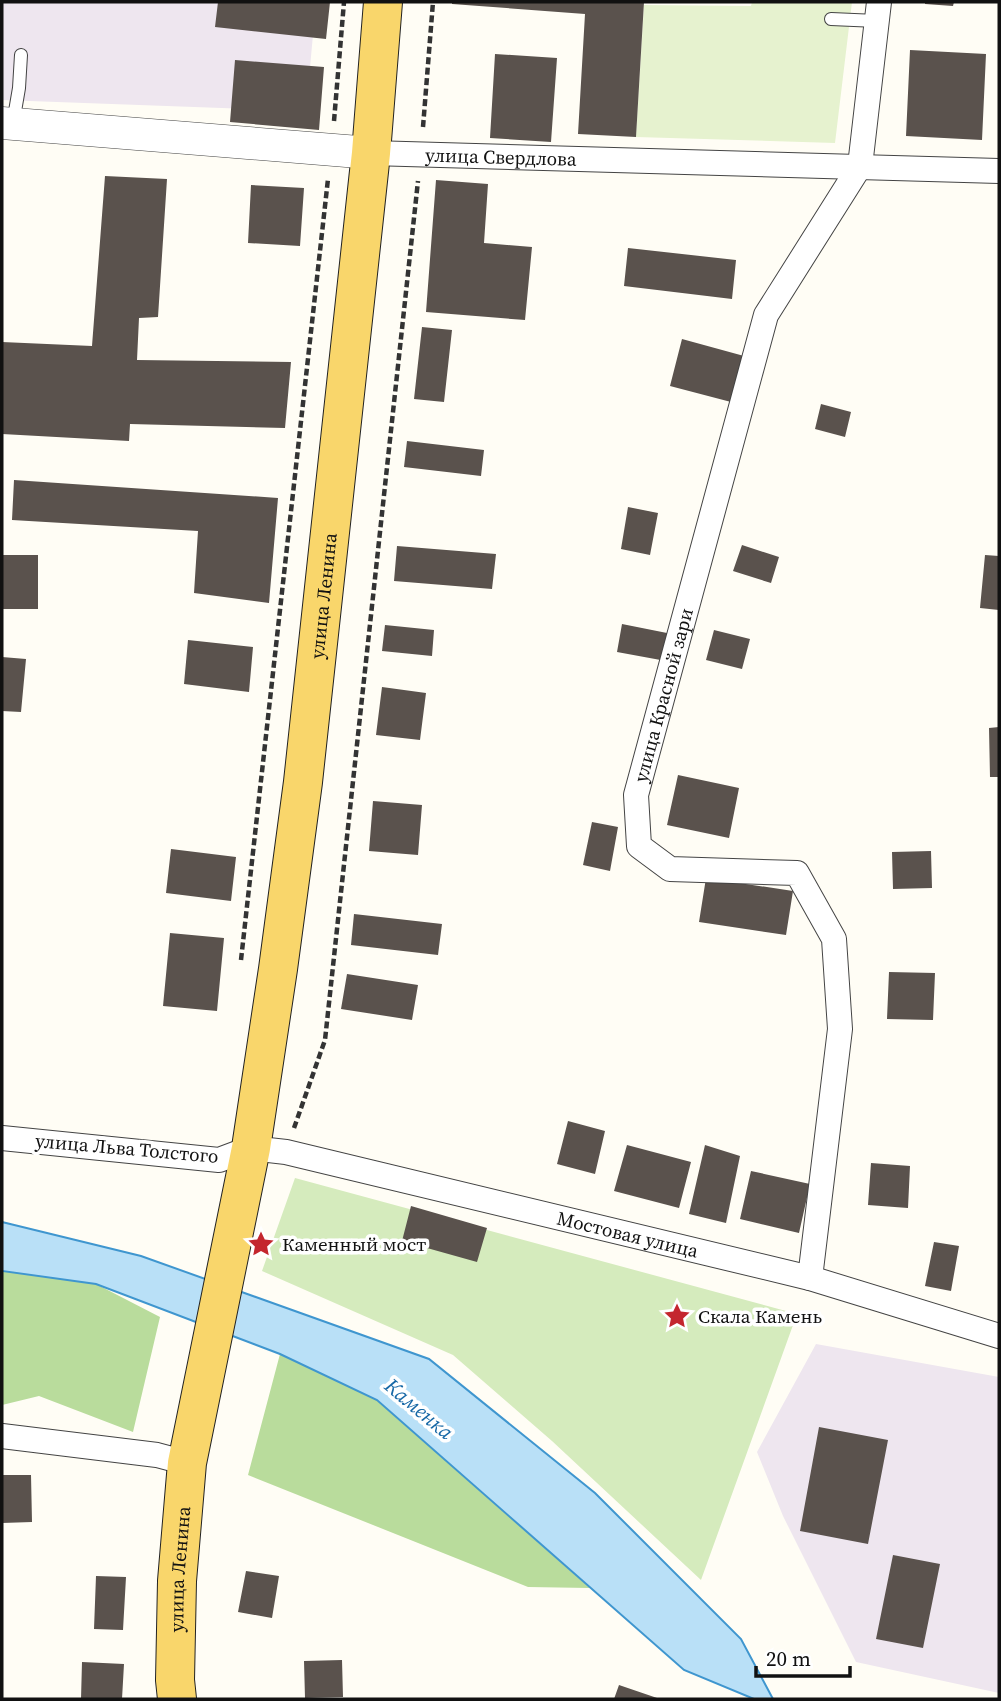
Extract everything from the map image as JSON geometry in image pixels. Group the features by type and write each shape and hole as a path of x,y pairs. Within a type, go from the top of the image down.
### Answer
{"main road":[{"name":"улица Ленина","path":"177,1699 177,1581 188,1452 242,1188 269,1150 303,782 371,153 383,2"}],"street":[{"name":"улица Красной зари","path":"810,1278 840,1029 834,939 797,873 670,869 639,846 636,795 766,315 860,166 878,11"},
{"name":"улица Свердлова","path":"7,123 421,156 999,171"},
{"name":"улица Льва Толстого","path":"2,1138 219,1160 269,1150"},
{"name":"Мостовая улица","path":"269,1150 810,1278 999,1336"},
{"path":"2,1436 157,1455 188,1452"}],"lane":[{"path":"831,19 878,11"},
{"path":"7,123 19,88 21,55"}],"path":[{"path":"240,966 331,148 344,2"},
{"path":"269,1150 325,1040 421,156 433,2"}],"shaded area":[{"path":"2,2 316,2 306,111 2,100"},
{"path":"816,1344 999,1377 999,1693 856,1662 783,1516 757,1452"}],"green space":[{"path":"752,2 852,2 835,143 636,137 644,5 751,6"},
{"path":"295,1178 797,1314 701,1580 552,1441 453,1355 262,1271"},
{"path":"2,1271 96,1284 160,1317 133,1432 39,1396 2,1405"},
{"path":"280,1354 377,1400 590,1588 528,1587 248,1475"}],"water":[{"name":"Каменка","path":"2,1222 141,1256 429,1359 595,1493 741,1639 773,1699 754,1699 684,1670 377,1400 280,1354 96,1284 2,1271"}],"building":[{"path":"218,2 330,2 326,39 215,27"},
{"path":"452,2 644,2 636,137 578,134 585,14"},
{"path":"925,2 954,2 953,6"},
{"path":"910,50 986,54 982,140 906,136"},
{"path":"495,54 557,58 551,142 490,138"},
{"path":"235,60 324,67 319,130 230,122"},
{"path":"105,176 167,179 158,317 139,318 137,360 291,362 285,428 130,424 129,441 2,434 2,342 92,346"},
{"path":"436,180 488,184 484,243 532,247 525,320 426,312"},
{"path":"251,185 304,188 300,246 248,243"},
{"path":"628,248 736,260 732,299 624,286"},
{"path":"422,327 452,330 444,402 414,399"},
{"path":"682,339 744,356 731,402 670,386"},
{"path":"821,404 851,412 845,437 815,429"},
{"path":"407,441 484,450 481,476 404,467"},
{"path":"14,480 278,498 269,603 194,593 198,531 12,520"},
{"path":"628,507 658,513 650,555 621,549"},
{"path":"742,545 779,557 771,583 733,571"},
{"path":"397,546 496,554 492,589 394,581"},
{"path":"2,555 38,555 38,609 2,609"},
{"path":"985,555 999,556 999,610 980,608"},
{"path":"622,624 672,634 666,661 617,652"},
{"path":"385,625 434,630 432,656 382,651"},
{"path":"714,630 750,639 742,669 706,660"},
{"path":"188,640 253,647 249,692 184,684"},
{"path":"2,657 26,659 21,712 2,711"},
{"path":"382,687 426,693 420,740 376,735"},
{"path":"999,727 999,777 990,777 989,728"},
{"path":"678,775 739,788 729,838 667,825"},
{"path":"373,801 422,805 418,855 369,851"},
{"path":"592,822 618,827 610,871 583,865"},
{"path":"171,849 236,857 231,901 166,893"},
{"path":"931,851 932,888 893,889 892,852"},
{"path":"706,878 793,891 786,935 699,922"},
{"path":"354,914 442,924 438,955 351,945"},
{"path":"170,933 224,938 217,1011 163,1006"},
{"path":"889,972 935,973 933,1020 887,1019"},
{"path":"347,974 418,985 412,1020 341,1009"},
{"path":"568,1121 605,1131 595,1174 557,1164"},
{"path":"627,1145 691,1162 679,1208 614,1191"},
{"path":"705,1145 740,1156 726,1223 689,1214"},
{"path":"871,1163 910,1166 908,1208 868,1205"},
{"path":"751,1171 810,1184 799,1233 740,1219"},
{"path":"411,1206 487,1228 477,1262 402,1241"},
{"path":"934,1242 959,1246 951,1291 925,1286"},
{"path":"819,1427 888,1440 868,1544 800,1531"},
{"path":"2,1475 31,1475 32,1522 2,1523"},
{"path":"893,1555 940,1564 923,1648 876,1639"},
{"path":"246,1571 279,1576 272,1618 238,1612"},
{"path":"96,1576 126,1577 123,1630 94,1629"},
{"path":"342,1660 343,1697 305,1698 304,1661"},
{"path":"82,1662 124,1664 122,1699 81,1699"},
{"path":"619,1685 660,1699 614,1699"}],"place":[{"name":"Каменный мост","path":"261,1244"},
{"name":"Скала Камень","path":"677,1316"}]}
